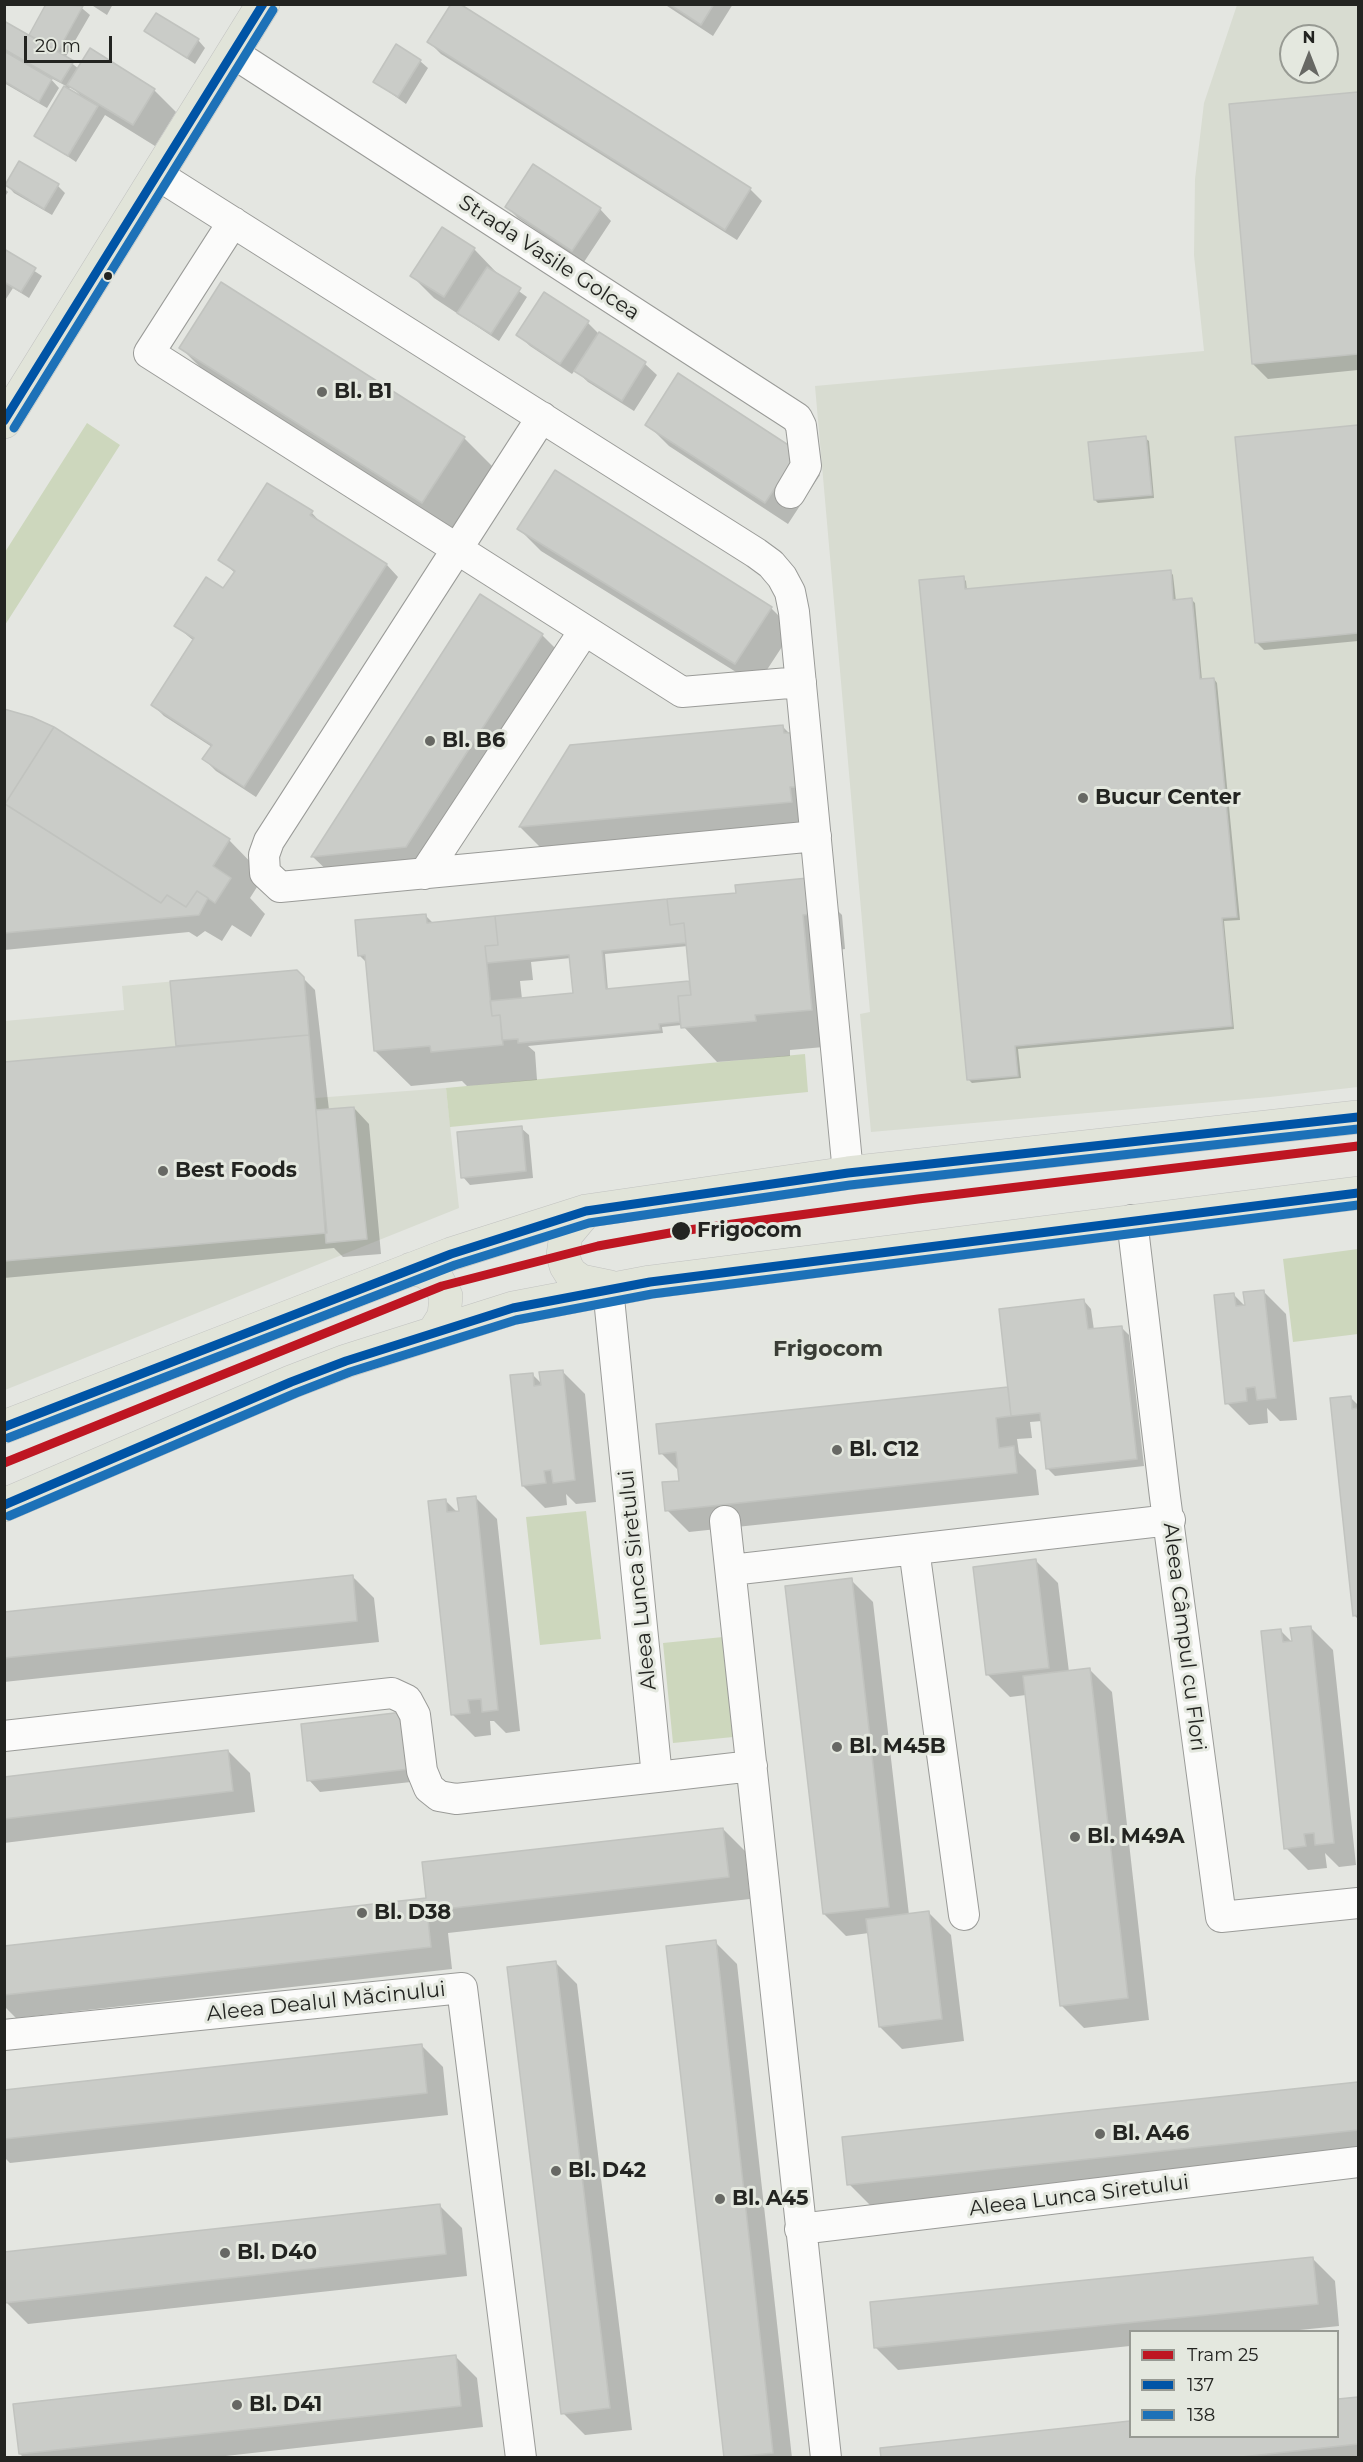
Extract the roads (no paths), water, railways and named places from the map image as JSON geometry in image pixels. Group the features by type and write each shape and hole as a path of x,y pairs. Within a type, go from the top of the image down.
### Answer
{"main road":[{"path":"4,422 263,4"},
{"path":"4,1426 488,1240 586,1211 848,1173 1359,1116"},
{"path":"4,1505 291,1382 434,1332 513,1308 608,1288 1359,1193"},
{"path":"586,1211 566,1235 563,1255 566,1266 571,1274 581,1281 608,1288"},
{"path":"411,1269 430,1274 437,1279 446,1296 444,1316 434,1332"}],"street":[{"name":"Strada Vasile Golcea","path":"233,53 797,418 801,426 806,462 804,470 790,493"},
{"path":"158,174 771,564 790,592 794,612 848,1173"},
{"path":"233,222 149,353 682,692 801,682"},
{"path":"542,417 269,841 264,855 265,873 280,887 816,836"},
{"path":"423,874 584,631"},
{"name":"Aleea Câmpul cu Flori","path":"1132,1220 1221,1917 1359,1903"},
{"name":"Aleea Lunca Siretului","path":"608,1288 657,1777"},
{"path":"731,1570 1170,1520"},
{"path":"725,1521 826,2457"},
{"path":"914,1549 964,1916"},
{"path":"4,1736 392,1693 407,1700 415,1715 422,1772 429,1788 440,1796 456,1799 752,1766"},
{"name":"Aleea Dealul Măcinului","path":"4,2035 462,1988 521,2457"},
{"name":"Aleea Lunca Siretului","path":"800,2229 1359,2162"}],"tram line":[{"name":"25","path":"4,1463 442,1286 598,1246 681,1231 918,1199 1358,1146"}],"place":[{"name":"Bl. B1","path":"322,392"},
{"name":"Bl. B6","path":"430,741"},
{"name":"Bucur Center","path":"1083,798"},
{"name":"Best Foods","path":"163,1171"},
{"name":"Frigocom","path":"681,1231"},
{"name":"Bl. C12","path":"837,1450"},
{"name":"Bl. M45B","path":"837,1747"},
{"name":"Bl. M49A","path":"1075,1837"},
{"name":"Bl. D38","path":"362,1913"},
{"name":"Bl. A46","path":"1100,2134"},
{"name":"Bl. D42","path":"556,2171"},
{"name":"Bl. A45","path":"720,2199"},
{"name":"Bl. D40","path":"225,2253"},
{"name":"Bl. D41","path":"237,2405"}],"district":[{"name":"Frigocom","path":"828,1350"}]}
